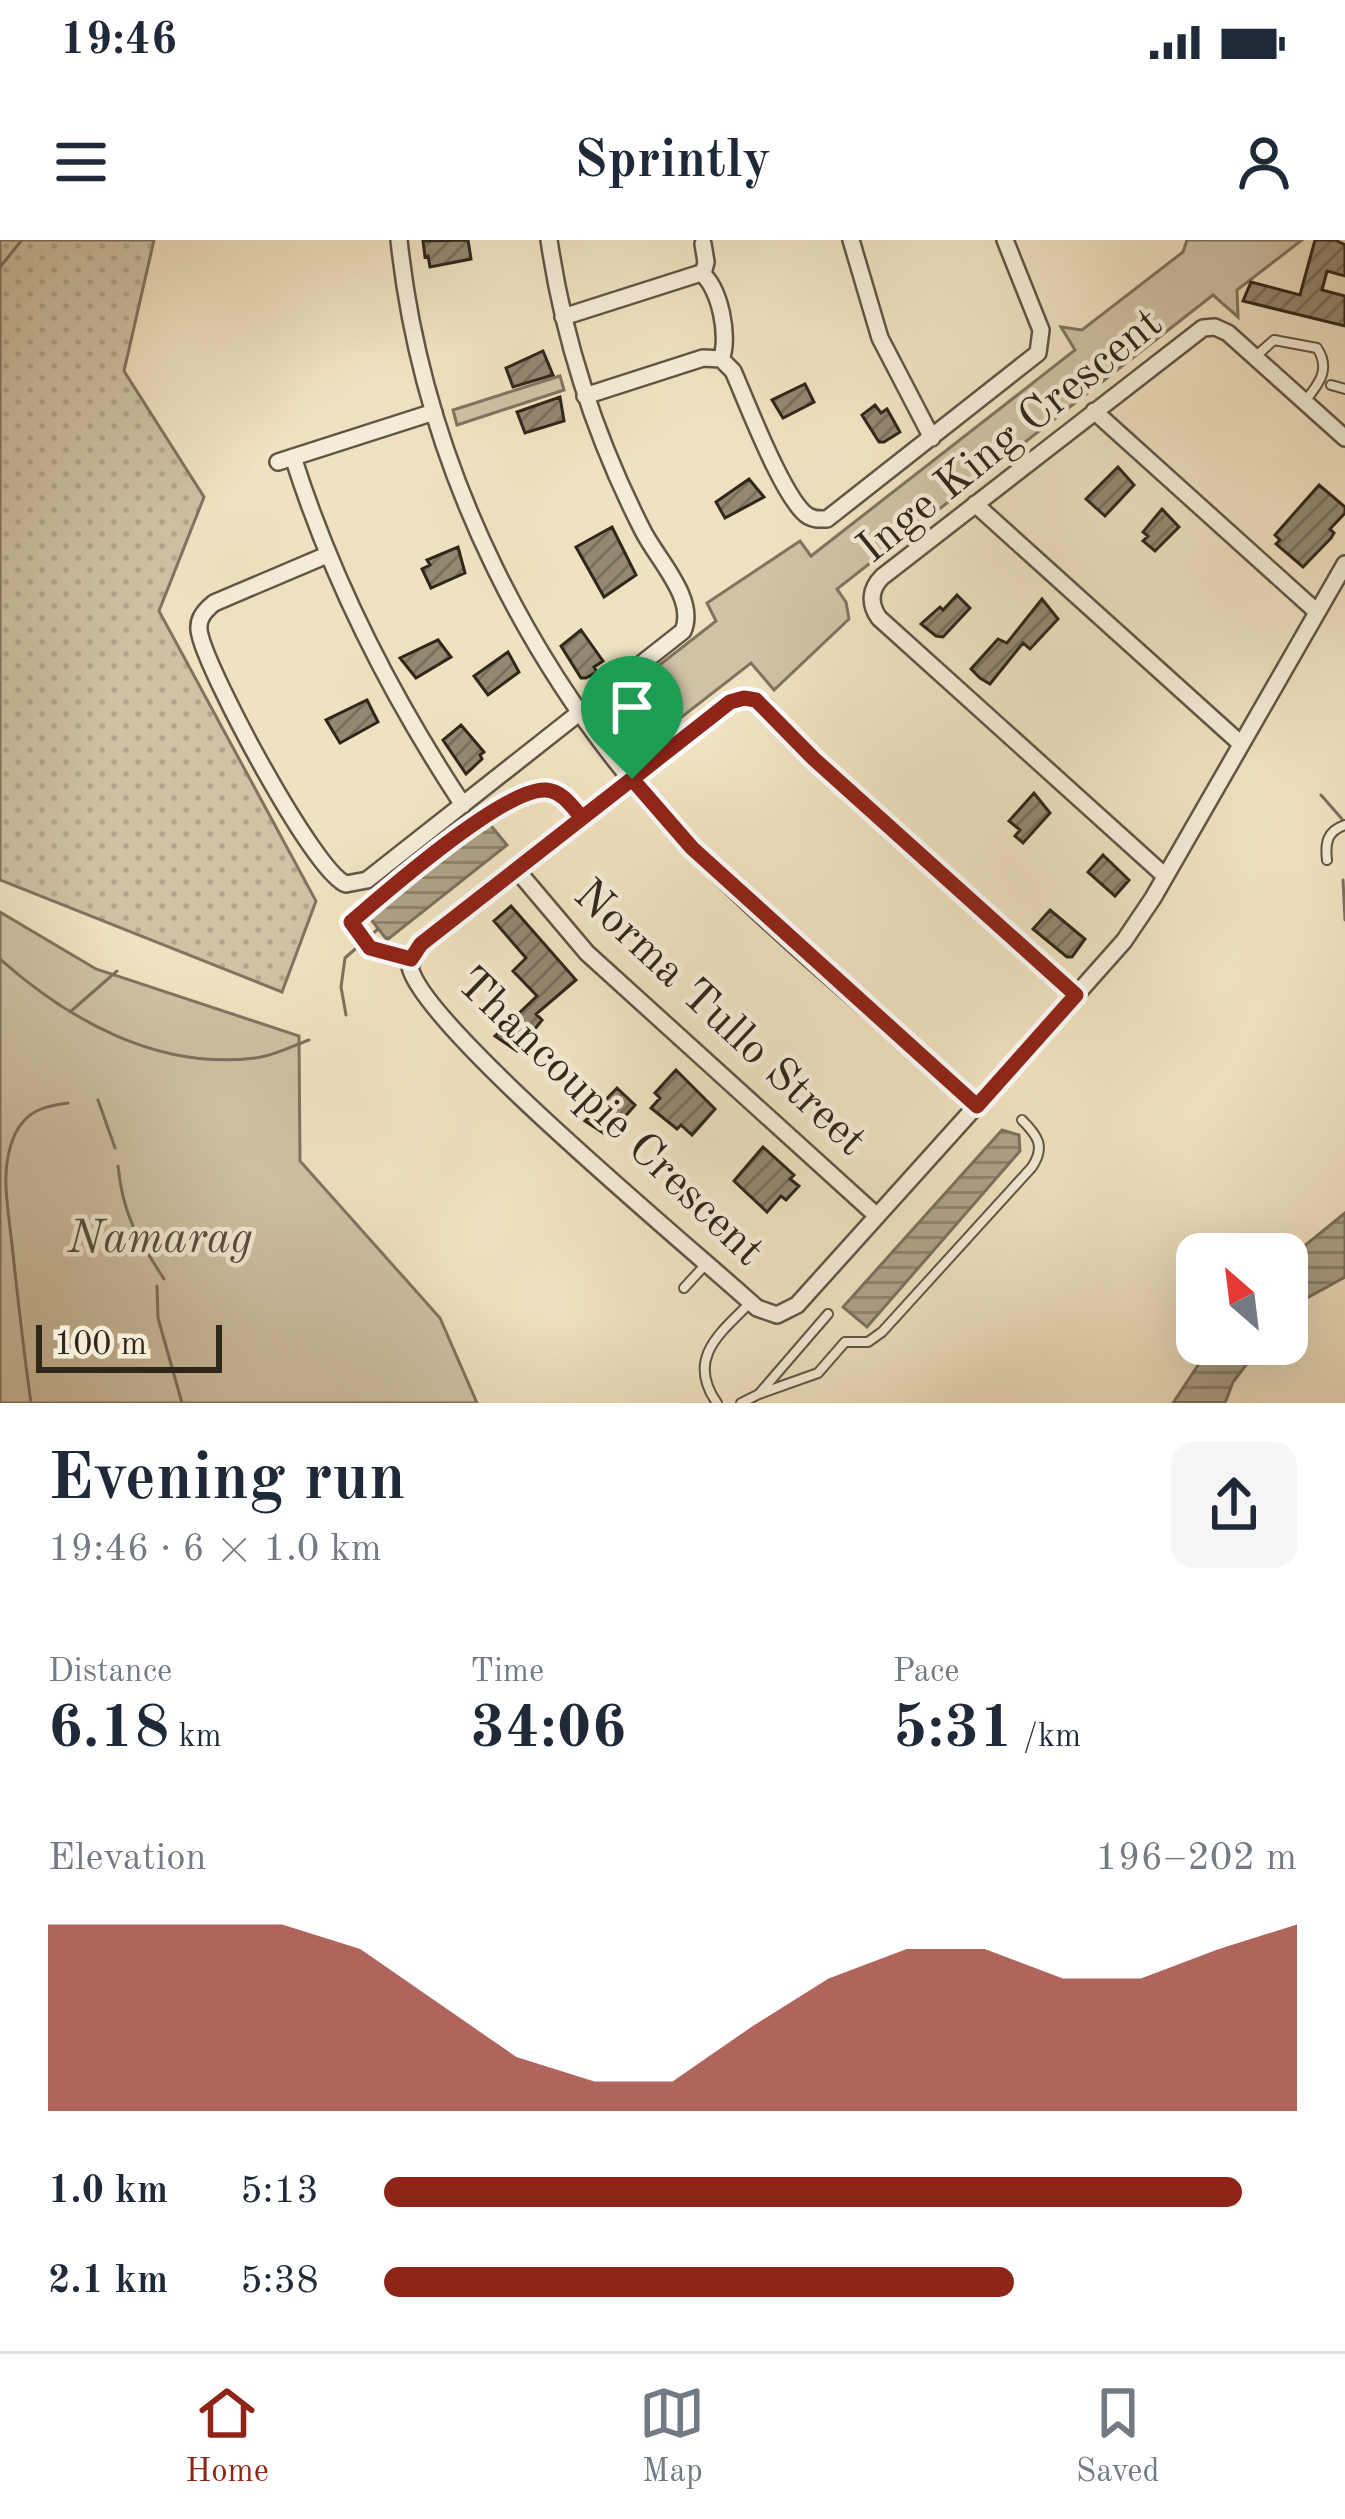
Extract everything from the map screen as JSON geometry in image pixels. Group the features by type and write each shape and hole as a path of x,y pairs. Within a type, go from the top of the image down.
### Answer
{"street":[{"path":"399,240 415,338 461,491 535,643 580,713 692,848 977,1106"},
{"path":"327,555 214,603 202,615 200,637 249,739 329,872 344,884 367,880 677,638 688,620 685,603 612,467 585,396 549,240"},
{"path":"850,240 880,338 932,439"},
{"path":"585,396 705,357 721,359 734,373 802,511 811,518 832,517 1034,359 1042,344 1041,330 1005,240"},
{"path":"703,244 703,274"},
{"path":"563,316 703,274"},
{"path":"703,274 711,282 726,339 721,359"},
{"name":"Inge King Crescent","path":"1166,876 875,612 872,595 880,578 1203,328 1224,330 1343,432"},
{"path":"1094,411 1317,613"},
{"path":"434,412 285,460 366,642 411,725 463,805"},
{"path":"975,504 1241,744"},
{"name":"Thancoupie Crescent","path":"1076,995 814,759 756,700 744,698 730,702 419,945 411,959 415,981 481,1057 751,1302 772,1315 791,1310 878,1216 977,1106 1076,995 1124,941 1345,564"},
{"name":"Norma Tullo Street","path":"516,869 587,953 878,1216"}],"lane":[{"path":"1255,357 1274,340 1317,348 1322,379 1305,401"},
{"path":"1331,385 1345,389"},
{"path":"411,959 370,948 351,922 466,830 536,790 551,789 582,818"},
{"path":"1327,860 1325,844 1345,824"},
{"path":"741,1403 818,1373 845,1342 868,1342 882,1332 1032,1167 1040,1144 1022,1120"},
{"path":"684,1288 707,1263"},
{"path":"717,1403 702,1374 707,1352 751,1302"},
{"path":"759,1394 828,1314"}],"green space":[{"path":"0,240 154,240 124,371 204,497 159,611 316,901 282,992 0,880"},
{"path":"1187,240 1302,240 1237,290 1238,317 1213,295 837,589 849,619 774,690 751,663 629,758 594,716 716,621 707,603 800,541 811,556 1075,350 1061,327 1082,330 1183,252"},
{"path":"560,376 564,390 457,425 453,410"},
{"name":"Namarag","path":"0,912 96,969 299,1036 300,1161 440,1318 477,1403 0,1403"}],"shaded area":[{"path":"488,822 507,845 387,940 369,917"},
{"path":"1002,1130 1019,1135 1020,1151 867,1327 843,1307"},
{"path":"1345,1213 1345,1277 1308,1297 1308,1243"},
{"path":"1198,1365 1246,1365 1225,1403 1173,1403"}],"building":[{"path":"468,240 471,259 430,267 423,241"},
{"path":"1315,240 1345,245 1345,276 1327,271 1322,290 1345,296 1345,326 1243,301 1251,282 1300,295"},
{"path":"543,351 553,375 513,387 506,368"},
{"path":"805,384 814,402 783,418 772,400"},
{"path":"560,397 564,421 525,433 517,412"},
{"path":"875,405 881,413 887,409 900,432 884,442 879,442 862,415"},
{"path":"1118,467 1134,485 1105,516 1086,499"},
{"path":"749,479 764,497 725,518 716,502"},
{"path":"1319,485 1345,507 1345,513 1330,529 1331,538 1303,567 1276,544 1280,540 1275,535"},
{"path":"1162,509 1179,527 1155,551 1143,541 1148,536 1143,532"},
{"path":"612,527 636,575 604,597 576,547"},
{"path":"458,547 465,573 431,588 422,569 430,565 427,560"},
{"path":"957,595 970,608 943,637 921,624 940,607 943,610"},
{"path":"1042,599 1058,619 1030,649 1023,643 990,684 980,678 971,669 998,639 1007,643"},
{"path":"581,630 603,661 586,678 581,678 561,646"},
{"path":"438,640 451,657 416,678 400,658"},
{"path":"508,652 519,672 488,695 474,676"},
{"path":"367,700 378,722 340,743 326,720"},
{"path":"461,725 484,752 466,774 443,740"},
{"path":"1034,793 1050,813 1023,843 1015,836 1020,830 1009,821"},
{"path":"1103,855 1129,880 1115,896 1088,872"},
{"path":"511,906 576,980 536,1014 542,1020 517,1051 495,1036 537,996 513,971 526,958 494,921"},
{"path":"1050,910 1085,939 1072,957 1033,929"},
{"path":"676,1070 715,1109 692,1135 651,1108 660,1098 655,1093"},
{"path":"617,1088 635,1105 608,1136 585,1121"},
{"path":"763,1147 794,1175 790,1179 799,1186 767,1212 734,1181"}],"waterway":[{"path":"0,267 22,240"},
{"path":"1321,795 1342,819"},
{"path":"1343,880 1345,920"},
{"path":"346,1015 341,987 345,958 378,929"},
{"path":"0,959 56,1003 151,1049 219,1060 255,1058 309,1040"},
{"path":"70,1012 117,971"},
{"path":"98,1100 115,1148"},
{"path":"31,1403 7,1197 7,1159 15,1134 30,1115 68,1103"},
{"path":"118,1166 128,1214 164,1279"},
{"path":"157,1286 158,1318 182,1403"}],"route":[{"path":"632,779 421,944 411,959 370,948 351,922 466,830 517,799 551,789 582,818 632,779 692,848 977,1106 1076,995 814,759 756,700 730,702 632,779"}]}
